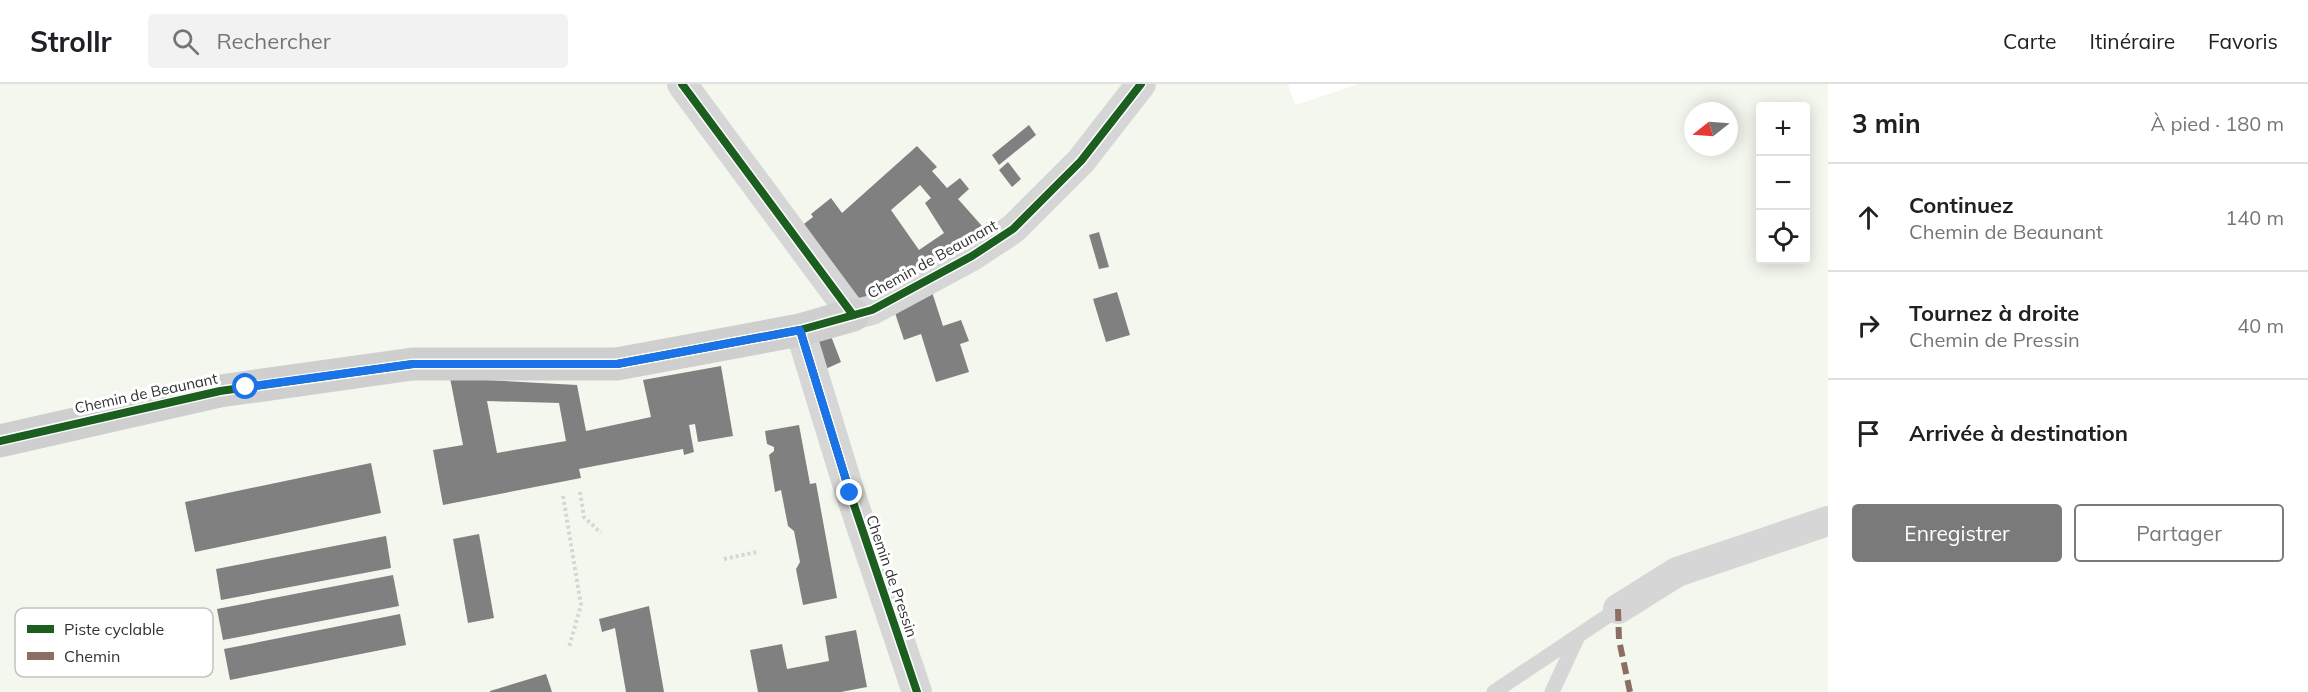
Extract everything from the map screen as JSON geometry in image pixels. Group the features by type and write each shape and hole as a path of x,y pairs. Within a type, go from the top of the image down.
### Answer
{"street":[{"path":"682,84 853,315"},
{"name":"Chemin de Beaunant","path":"0,441 219,391 338,373 413,364 617,364 800,330 872,310 972,256 1013,229 1081,161 1141,84"},
{"name":"Chemin de Pressin","path":"800,330 850,493 917,692"},
{"path":"1618,609 1677,572 1828,521"}],"lane":[{"path":"1494,692 1618,609"},
{"path":"1552,692 1578,636"}],"path":[{"path":"580,492 584,517 602,532"},
{"path":"563,496 581,605 569,647"},
{"path":"724,559 757,552"}],"shaded area":[{"path":"0,84 1288,84 1295,105 1359,84 1828,84 1828,692 0,692"}],"building":[{"path":"1029,125 1036,135 999,165 992,155"},
{"path":"917,146 937,167 932,171 947,188 960,178 969,189 958,199 982,226 988,222 993,229 863,303 800,227 813,217 811,214 831,198 842,213","holes":["920,185 931,198 925,203 944,233 919,250 891,210"]},
{"path":"1008,162 1021,179 1012,187 999,170"},
{"path":"1099,232 1109,267 1099,269 1089,235"},
{"path":"931,289 943,326 961,320 969,341 960,344 969,372 936,382 921,334 904,340 894,310"},
{"path":"1117,292 1130,335 1106,342 1093,299"},
{"path":"831,336 841,362 821,371 810,345"},
{"path":"721,366 733,436 698,442 695,424 689,425 694,452 684,455 683,449 579,469 581,478 443,505 433,450 463,445 450,378 577,385 586,431 651,417 643,380","holes":["487,401 559,403 566,441 497,453"]},
{"path":"799,425 810,484 816,483 837,598 803,605 796,569 800,562 794,531 788,526 781,490 775,492 769,455 774,451 774,447 767,444 765,431"},
{"path":"371,463 381,513 195,552 185,502"},
{"path":"479,534 494,618 468,623 453,539"},
{"path":"386,536 391,568 221,600 216,569"},
{"path":"393,575 399,606 223,640 217,609"},
{"path":"649,606 664,692 626,692 615,628 602,632 599,619"},
{"path":"400,614 406,645 230,680 224,649"},
{"path":"856,630 867,687 841,692 758,692 750,650 782,644 787,669 829,661 825,636"},
{"path":"546,674 552,692 490,692 490,691"}],"marked path":[{"path":"1618,609 1619,640 1630,692"}],"cycle path":[{"path":"682,84 853,315"},
{"path":"0,441 220,391 413,364 617,364 800,330 872,310 972,256 1013,229 1081,161 1141,84"},
{"path":"800,330 850,493 917,692"}],"route":[{"path":"246,387 413,364 617,364 800,330 850,493"}]}
